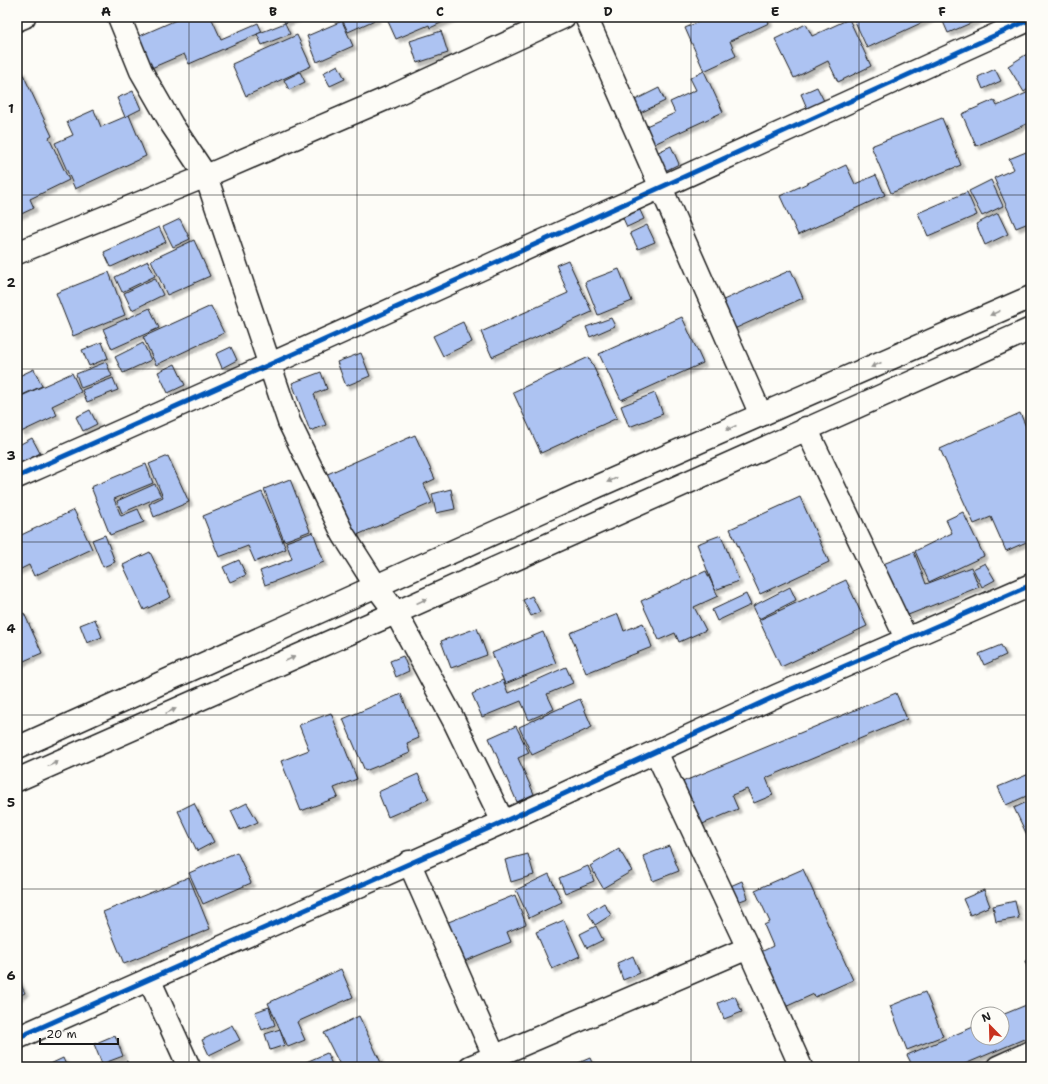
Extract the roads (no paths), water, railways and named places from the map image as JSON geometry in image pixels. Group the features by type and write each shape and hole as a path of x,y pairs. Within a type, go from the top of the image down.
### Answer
{"street":[{"path":"17,20 24,17"},
{"path":"119,17 141,71 172,125 206,176 290,422 318,482 343,534 376,586 396,613 453,719 503,822"},
{"path":"17,253 206,176 390,97 564,17"},
{"path":"586,17 662,186 761,415"},
{"path":"17,477 477,272 662,186 1031,19"},
{"path":"17,748 376,586 1031,297"},
{"path":"17,780 396,613 710,473 806,428 1031,329"},
{"path":"806,428 906,638"},
{"path":"17,1038 409,862 503,822 776,696 906,638 1031,585"},
{"path":"656,752 748,948 801,1067"},
{"path":"409,862 496,1062"},
{"path":"470,1067 496,1062 748,948"},
{"path":"149,979 188,1067"},
{"path":"998,1067 1031,1052"}]}
